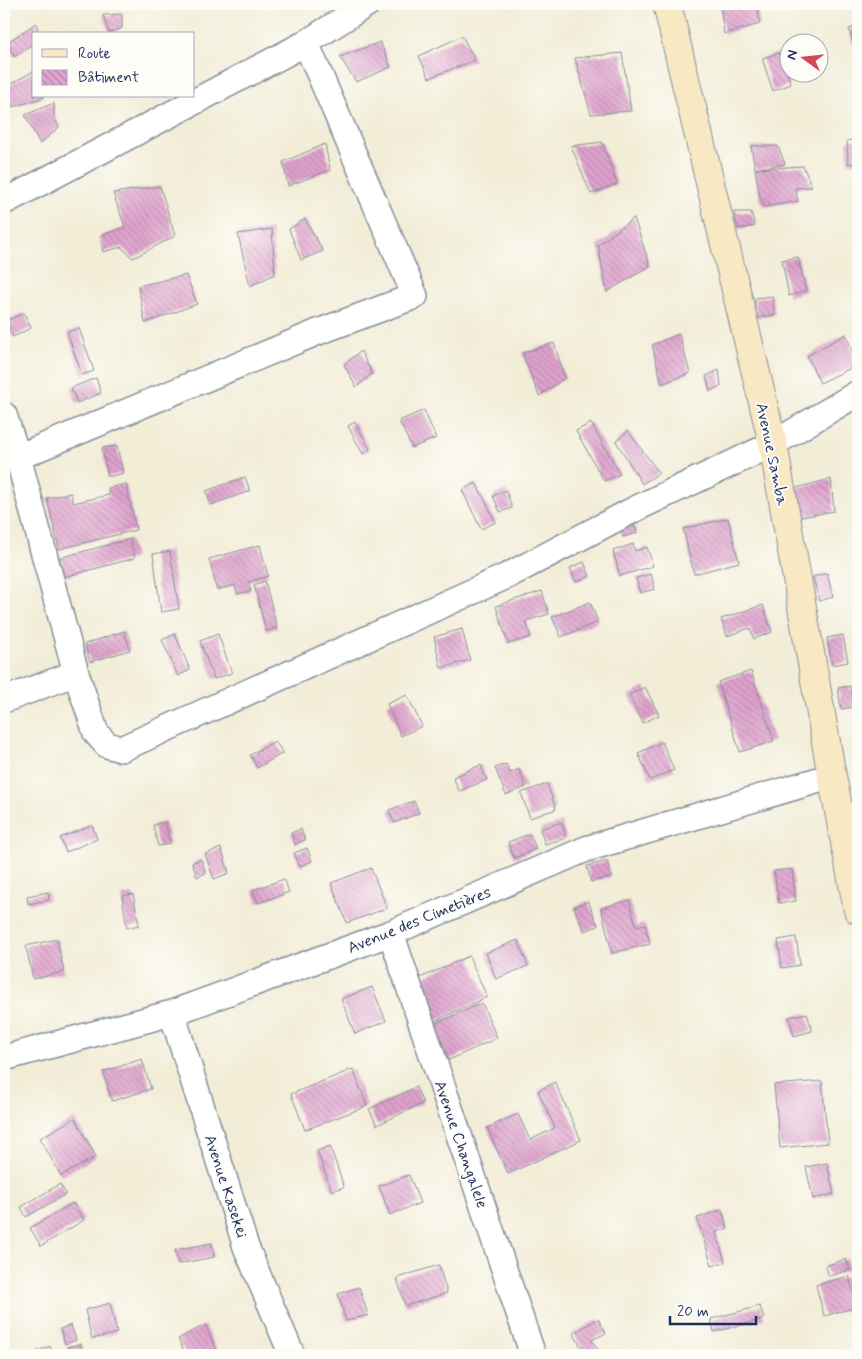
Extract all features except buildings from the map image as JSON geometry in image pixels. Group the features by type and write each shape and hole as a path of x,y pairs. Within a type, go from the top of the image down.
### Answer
{"street":[{"path":"4,202 306,43 367,4"},
{"name":"Avenue Samba","path":"667,4 773,444 832,776 855,873 858,910"},
{"path":"18,457 318,332 415,296 306,43"},
{"path":"4,415 18,457 76,673 96,733 107,745 121,749 507,576 637,508 773,444 858,392"},
{"path":"4,700 76,673"},
{"name":"Avenue des Cimetières","path":"4,1058 172,1013 391,933 586,848 832,776"},
{"name":"Avenue Changalele","path":"391,933 534,1355"},
{"name":"Avenue Kasekei","path":"172,1013 246,1246 292,1355"}]}
